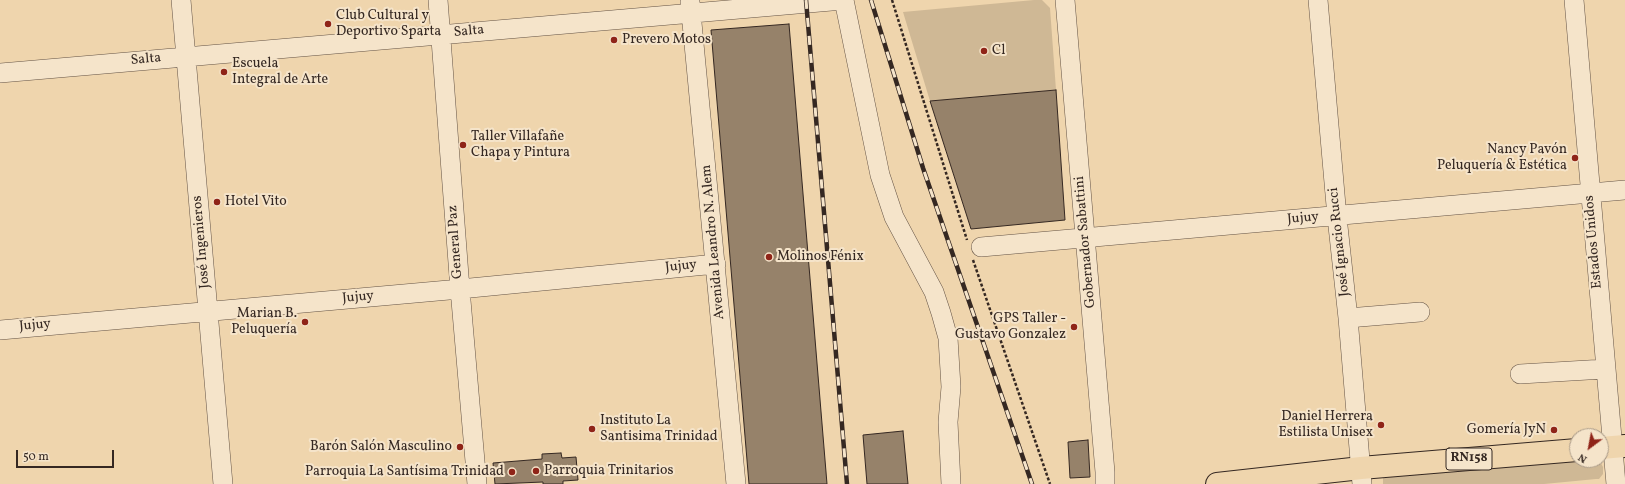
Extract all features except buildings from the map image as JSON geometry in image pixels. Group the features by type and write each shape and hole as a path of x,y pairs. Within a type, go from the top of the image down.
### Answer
{"highway":[{"name":"RN158","path":"1218,484 1361,476 1569,451"}],"street":[{"name":"José Ingenieros","path":"181,0 223,484"},
{"name":"General Paz","path":"438,0 460,289 477,484"},
{"name":"Salta","path":"0,73 441,35 691,7 844,0"},
{"path":"844,0 880,176 894,217 934,292 948,338 951,386 948,422 951,484"},
{"name":"Gobernador Sabattini","path":"1065,0 1086,239 1105,484"},
{"name":"José Ignacio Rucci","path":"1318,0 1337,216 1348,318 1361,476"},
{"name":"Estados Unidos","path":"1574,0 1616,484"},
{"name":"Avenida Leandro N. Alem","path":"691,7 736,484"},
{"name":"Jujuy","path":"981,247 1086,239 1625,190"},
{"name":"Jujuy","path":"0,330 460,289 716,264"},
{"path":"1348,318 1420,312"},
{"path":"1520,374 1605,369"}],"shaded area":[{"name":"Cl","path":"1042,0 1050,8 1056,90 930,101 903,12"},
{"path":"1569,461 1569,468 1603,468 1603,474 1599,479 1544,484 1383,484 1383,476"}],"railway":[{"path":"806,0 847,484"},
{"path":"871,0 923,168 1032,484"}],"place":[{"name":"Club Cultural y Deportivo Sparta","path":"328,24"},
{"name":"Prevero Motos","path":"614,40"},
{"name":"Cl","path":"984,51"},
{"name":"Escuela Integral de Arte","path":"224,72"},
{"name":"Taller Villafañe Chapa y Pintura","path":"463,145"},
{"name":"Nancy Pavón Peluquería & Estética","path":"1575,158"},
{"name":"Hotel Vito","path":"217,202"},
{"name":"Molinos Fénix","path":"769,257"},
{"name":"Marian B. Peluquería","path":"305,322"},
{"name":"GPS Taller - Gustavo Gonzalez","path":"1074,327"},
{"name":"Daniel Herrera Estilista Unisex","path":"1381,425"},
{"name":"Instituto La Santisima Trinidad","path":"592,429"},
{"name":"Gomería JyN","path":"1554,430"},
{"name":"Barón Salón Masculino","path":"460,447"},
{"name":"Parroquia Trinitarios","path":"536,471"},
{"name":"Parroquia La Santísima Trinidad","path":"512,472"}]}
